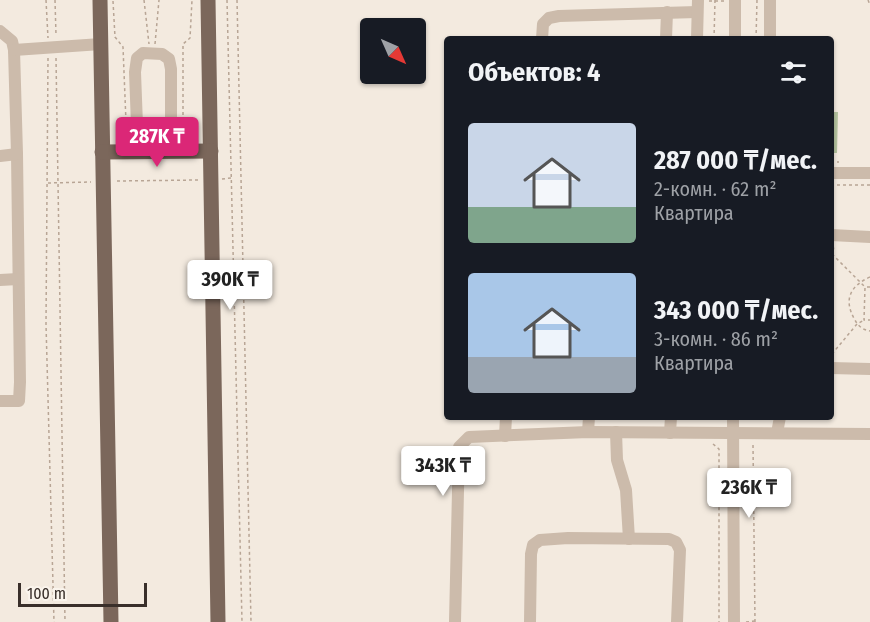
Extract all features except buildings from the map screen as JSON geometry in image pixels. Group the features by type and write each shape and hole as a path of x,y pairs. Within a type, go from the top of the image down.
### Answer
{"main road":[{"path":"100,0 111,622"},
{"path":"208,0 218,622"},
{"path":"102,152 171,149 211,151"}],"street":[{"path":"735,0 735,36"},
{"path":"770,0 770,36"},
{"path":"542,36 543,24 549,18 559,16 667,12 698,6 697,36"},
{"path":"666,36 667,12"},
{"path":"0,31 12,41 14,50 20,401 0,401"},
{"path":"14,50 101,45"},
{"path":"138,152 135,72 137,58 143,53 162,54 169,60 171,149"},
{"path":"0,156 17,154"},
{"path":"834,173 870,173"},
{"path":"834,235 870,237"},
{"path":"0,280 18,279"},
{"path":"834,368 870,369"},
{"path":"505,436 507,420"},
{"path":"588,432 589,420"},
{"path":"670,433 671,420"},
{"path":"733,420 734,622"},
{"path":"777,433 779,420"},
{"path":"455,622 459,447 468,437 588,432 870,434"},
{"path":"616,432 617,460 626,490 629,540"},
{"path":"530,622 533,545 540,540 568,538 669,539 676,542 680,550 677,622"}],"path":[{"path":"46,0 52,47 58,183 65,622"},
{"path":"54,622 46,324 47,183 55,0"},
{"path":"112,0 115,37 123,47 127,128"},
{"path":"144,0 148,39 152,53"},
{"path":"152,53 157,38 159,0"},
{"path":"171,149 183,141 183,44 190,38 192,0"},
{"path":"227,0 242,622"},
{"path":"237,0 250,622"},
{"path":"714,36 715,0"},
{"path":"756,36 757,0"},
{"path":"868,0 870,5"},
{"path":"47,183 231,178"},
{"path":"834,185 870,185"},
{"path":"834,256 859,282 865,287 870,287"},
{"path":"870,277 859,282 850,294 848,308 857,324 866,331 870,331"},
{"path":"864,320 865,287"},
{"path":"834,352 857,324 870,320"},
{"path":"712,433 713,443 719,449 718,622"},
{"path":"739,622 755,621 752,433"}],"green space":[{"path":"834,112 838,112 837,153 834,153"}]}
